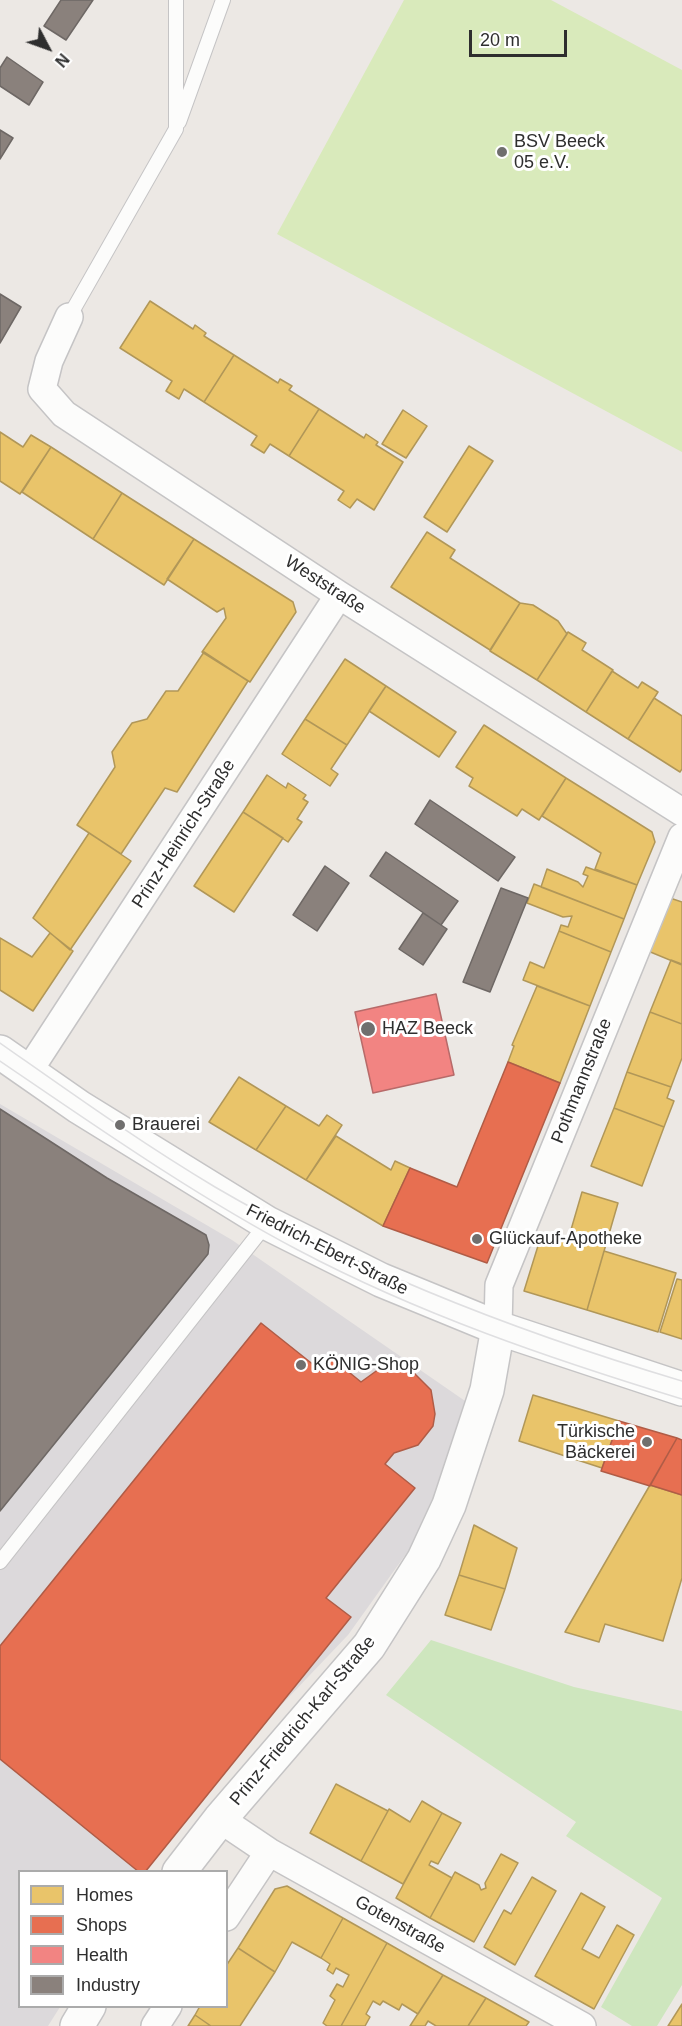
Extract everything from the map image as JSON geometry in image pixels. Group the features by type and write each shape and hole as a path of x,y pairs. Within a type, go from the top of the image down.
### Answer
{"main road":[{"name":"Friedrich-Ebert-Straße","path":"0,1052 79,1107 267,1224 381,1280 498,1328 682,1389"},
{"name":"Prinz-Friedrich-Karl-Straße","path":"181,1870 220,1820 369,1646 424,1559 449,1505 487,1390 498,1328"},
{"path":"77,2026 88,2008"}],"street":[{"name":"Weststraße","path":"69,317 49,362 42,389 64,414 339,595 682,812"},
{"name":"Prinz-Heinrich-Straße","path":"28,1072 339,595"},
{"name":"Pothmannstraße","path":"498,1328 499,1285 682,837"},
{"name":"Gotenstraße","path":"220,1820 269,1852 582,2026"},
{"path":"228,1914 269,1852"},
{"path":"155,2026 167,2008"}],"lane":[{"path":"176,0 176,129"},
{"path":"69,317 176,129 223,0"},
{"path":"0,1562 267,1224"}],"shaded area":[{"path":"0,1104 232,1240 468,1403 431,1519 348,1635 268,1719 146,1870 18,1870 18,2008 59,2008 48,2026 0,2026"}],"green space":[{"name":"BSV Beeck 05 e.V.","path":"404,0 551,0 682,70 682,452 277,234"},
{"path":"431,1640 574,1687 682,1711 682,1985 657,2026 632,2026 601,2007 662,1898 566,1836 576,1822 386,1695"}],"building: Homes":[{"path":"150,301 193,329 195,325 206,333 204,336 234,355 204,402 184,389 179,399 166,391 172,381 120,348"},
{"path":"234,355 278,383 280,379 292,386 289,390 319,409 289,456 270,444 264,453 251,445 257,436 204,402"},
{"path":"319,409 364,438 366,434 378,442 376,445 403,462 374,510 357,499 350,508 338,500 344,491 289,456"},
{"path":"403,410 427,426 406,458 382,444"},
{"path":"0,432 23,447 31,435 51,447 20,494 0,481"},
{"path":"469,446 493,461 447,532 424,517"},
{"path":"51,447 122,493 93,539 22,492"},
{"path":"122,493 194,539 164,585 93,539"},
{"path":"427,532 455,550 450,558 520,603 490,650 391,587"},
{"path":"194,539 293,602 296,612 250,682 202,652 226,618 224,608 217,612 167,579"},
{"path":"520,603 533,605 558,621 567,634 537,680 490,651"},
{"path":"568,632 586,643 582,650 613,670 586,712 537,680"},
{"path":"204,652 248,681 177,792 165,788 121,854 77,825 115,767 112,752 132,723 147,719 166,691 178,691"},
{"path":"345,659 386,686 347,745 305,719"},
{"path":"612,671 638,688 642,682 658,692 628,739 586,712"},
{"path":"386,686 456,732 439,757 369,711"},
{"path":"654,698 682,716 682,769 680,772 628,739"},
{"path":"305,719 347,745 331,769 338,774 330,786 282,754"},
{"path":"484,725 566,778 539,820 522,809 517,816 469,786 473,778 456,767"},
{"path":"267,775 286,788 288,783 306,795 303,799 308,802 297,819 302,822 288,842 243,812"},
{"path":"566,778 652,832 655,842 637,885 595,869 601,853 542,816"},
{"path":"243,812 283,838 234,912 194,886"},
{"path":"89,833 131,861 70,950 33,918"},
{"path":"586,867 637,885 624,919 541,887 547,869 578,882 583,887 588,876 583,874"},
{"path":"534,884 624,919 611,952 559,931 561,925 568,927 572,916 563,917 527,903"},
{"path":"670,898 682,902 682,965 648,951"},
{"path":"559,931 611,952 590,1006 523,980 530,962 544,968"},
{"path":"50,933 73,951 33,1011 0,990 0,938 32,957"},
{"path":"671,960 682,964 682,1024 650,1012"},
{"path":"537,986 590,1006 560,1083 508,1062 514,1046 512,1045"},
{"path":"650,1012 682,1024 682,1058 671,1087 627,1072"},
{"path":"627,1072 671,1087 667,1098 674,1101 664,1127 614,1108"},
{"path":"239,1077 286,1106 256,1150 209,1122"},
{"path":"286,1106 319,1126 327,1115 342,1125 306,1180 256,1150"},
{"path":"614,1108 664,1127 642,1186 591,1166"},
{"path":"336,1136 391,1170 395,1161 410,1168 383,1226 306,1180"},
{"path":"582,1192 618,1203 587,1310 524,1291 542,1233 568,1240"},
{"path":"604,1251 676,1273 658,1332 587,1310"},
{"path":"677,1279 682,1280 682,1339 660,1332"},
{"path":"533,1395 619,1421 602,1468 519,1441"},
{"path":"650,1485 682,1495 682,1578 663,1641 605,1624 599,1642 565,1632"},
{"path":"474,1525 517,1548 505,1589 459,1575"},
{"path":"459,1575 505,1589 491,1630 445,1615"},
{"path":"336,1784 388,1811 361,1861 310,1833"},
{"path":"422,1801 442,1813 403,1884 361,1861 389,1809 410,1822"},
{"path":"442,1813 461,1823 438,1864 431,1861 429,1865 452,1878 430,1918 396,1898"},
{"path":"501,1854 518,1863 474,1942 430,1918 455,1872 479,1885 481,1890 486,1888 485,1883"},
{"path":"532,1877 556,1891 515,1965 484,1947 504,1910 511,1914"},
{"path":"287,1886 343,1918 321,1958 292,1942 275,1972 238,1948 275,1889"},
{"path":"581,1893 605,1907 582,1949 599,1958 617,1925 634,1935 594,2009 535,1976"},
{"path":"343,1918 387,1943 341,2026 327,2026 323,2023 335,2000 330,1996 337,1984 343,1987 349,1975 336,1968 333,1974 327,1970 330,1964 321,1958"},
{"path":"387,1943 443,1975 418,2014 402,2004 399,2010 383,2001 380,2005 373,2001 366,2014 370,2017 365,2026 341,2026"},
{"path":"238,1948 275,1972 240,2026 211,2026 195,2015 199,2008 228,2008 228,1963"},
{"path":"443,1975 486,1998 468,2026 436,2026 428,2021 425,2026 410,2026"},
{"path":"486,1998 529,2022 526,2026 468,2026"},
{"path":"682,2004 682,2026 668,2026"},
{"path":"195,2015 211,2026 188,2026"}],"building: Shops":[{"path":"508,1062 560,1083 487,1263 383,1226 410,1168 457,1187"},
{"path":"261,1323 320,1370 327,1360 333,1359 361,1382 379,1369 390,1367 414,1373 431,1390 435,1414 433,1426 418,1445 394,1453 385,1464 415,1488 326,1598 351,1617 147,1870 137,1870 0,1759 0,1646"},
{"path":"619,1421 677,1438 650,1486 601,1471"},
{"path":"677,1438 682,1440 682,1495 650,1485"}],"building: Health":[{"path":"436,994 454,1075 373,1093 355,1012"}],"building: Industry":[{"path":"61,0 93,0 66,40 44,26"},
{"path":"7,57 43,82 29,105 0,86 0,68"},
{"path":"0,130 13,138 0,159"},
{"path":"0,294 21,307 0,343"},
{"path":"430,800 515,857 498,881 415,824"},
{"path":"386,852 458,901 441,925 370,876"},
{"path":"325,866 349,883 317,931 293,915"},
{"path":"501,888 528,898 490,992 463,982"},
{"path":"423,913 447,929 423,965 399,949"},
{"path":"0,1109 107,1178 206,1235 209,1245 208,1254 0,1511"}],"tram line":[{"path":"0,1043 187,1170 270,1218 326,1246 442,1298 502,1321 682,1381"},
{"path":"0,1061 221,1207 344,1273 486,1334 682,1399"}],"place":[{"name":"BSV Beeck 05 e.V.","path":"502,152"},
{"name":"HAZ Beeck","path":"368,1029"},
{"name":"Brauerei","path":"120,1125"},
{"name":"Glückauf-Apotheke","path":"477,1239"},
{"name":"KÖNIG-Shop","path":"301,1365"},
{"name":"Türkische Bäckerei","path":"647,1442"}]}
